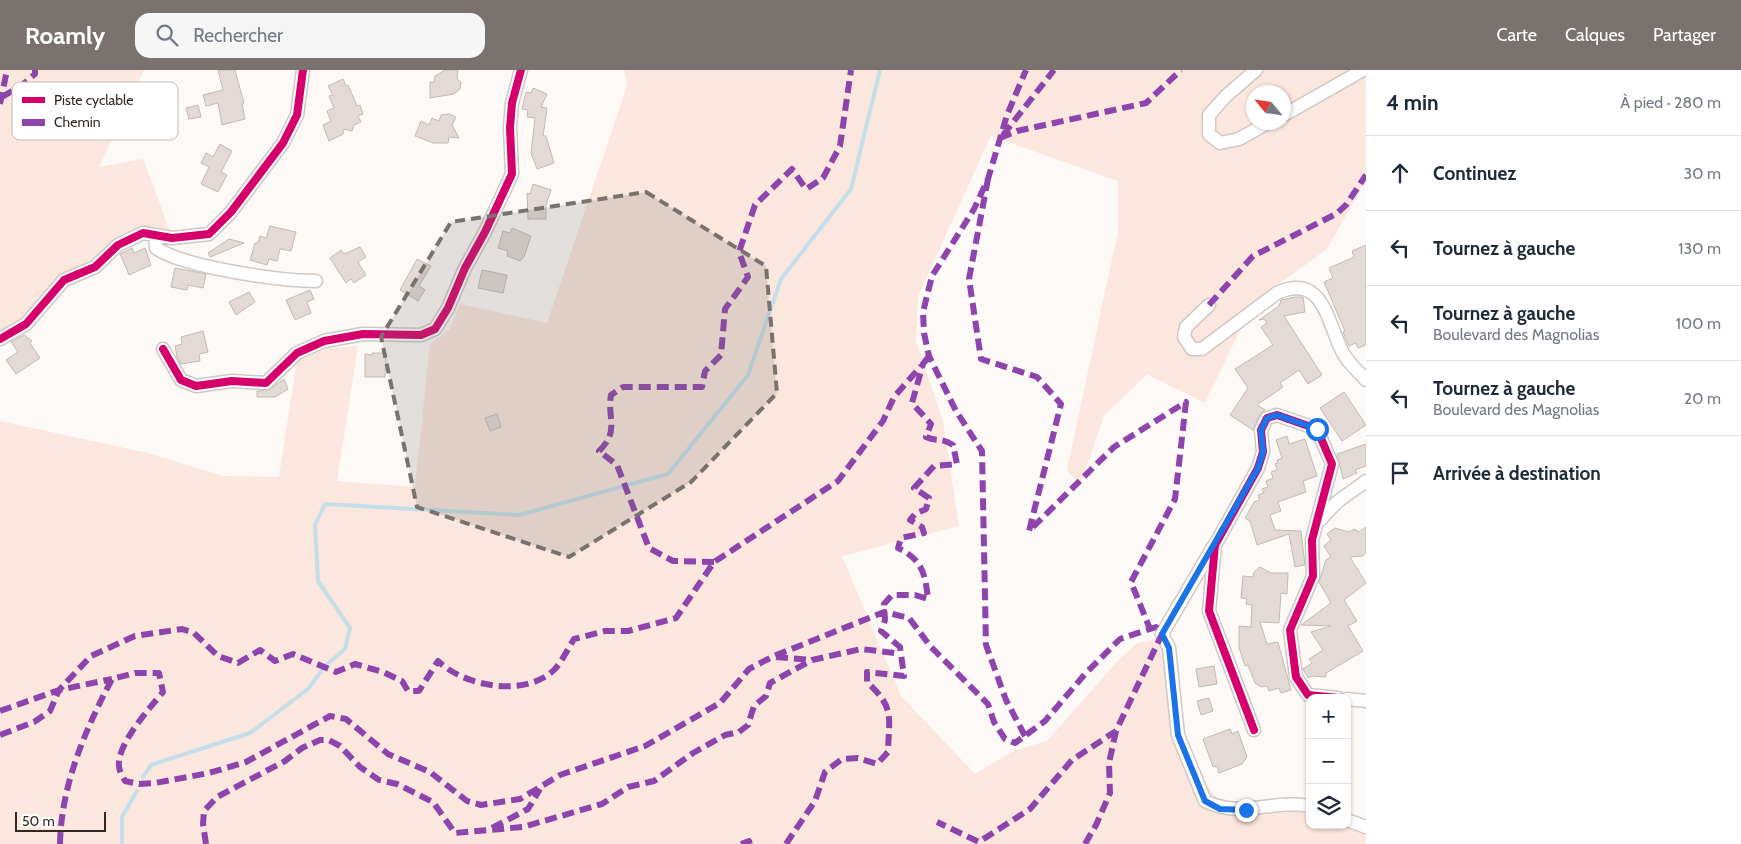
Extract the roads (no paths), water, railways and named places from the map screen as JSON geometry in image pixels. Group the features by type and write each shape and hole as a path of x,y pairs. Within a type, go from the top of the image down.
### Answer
{"street":[{"path":"0,339 26,324 64,280 94,267 118,244 143,233 172,238 209,234 231,212 283,143 297,115 303,70"},
{"path":"163,348 182,380 196,386 232,381 266,383 297,353 324,341 363,334 421,335 435,329 448,308 465,268 485,232 512,174 510,128 512,103 521,70"},
{"path":"1255,130 1239,139 1220,143 1209,134 1209,115 1226,96 1256,70"},
{"path":"1291,111 1363,70"},
{"path":"155,236 156,248 167,255 183,260 256,274 316,281"},
{"path":"1209,305 1186,327 1184,337 1192,349 1202,349 1277,294 1289,288 1310,291 1320,299 1343,355 1366,380"},
{"path":"1306,805 1299,804 1246,810 1220,809 1205,801 1178,735 1169,648 1162,634 1258,468 1263,452 1261,430 1267,418 1277,415 1317,429 1332,464 1312,540 1314,576 1290,630 1296,677 1307,694"},
{"path":"1315,525 1337,502 1366,481"},
{"path":"1215,545 1209,611 1254,730"},
{"path":"1351,699 1366,701"},
{"path":"1351,822 1366,828"}],"waterway":[{"path":"143,777 151,765 250,733 308,689 325,666 345,649 350,628 318,581 315,525 325,504 519,515 668,474 748,375 781,279 851,189 880,70"},
{"path":"122,844 122,817 137,791"}]}
